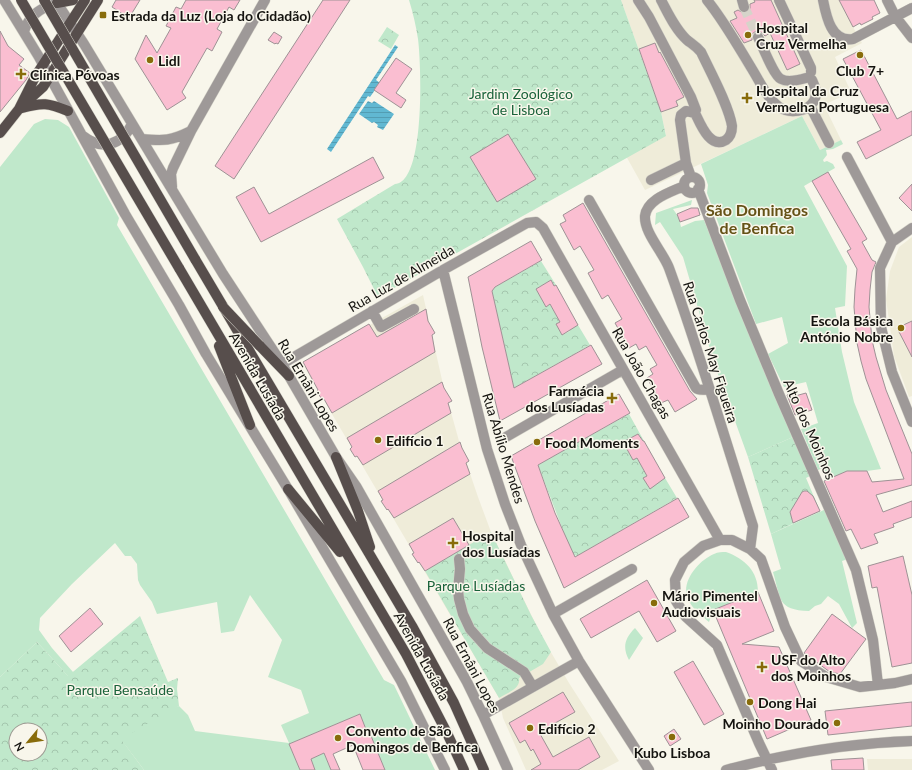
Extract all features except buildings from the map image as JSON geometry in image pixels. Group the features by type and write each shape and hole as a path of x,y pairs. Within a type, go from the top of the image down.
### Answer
{"main road":[{"name":"Avenida Lusíada","path":"21,0 206,314 231,364 362,580 422,683 447,732 464,770"},
{"path":"51,3 73,0"},
{"path":"19,109 35,77 85,0"},
{"path":"0,133 19,109 44,87 98,0"},
{"name":"Avenida Lusíada","path":"51,3 223,307 251,352 438,673 466,727 484,770"},
{"path":"19,109 36,104 48,104 68,111"},
{"path":"223,307 289,376"},
{"path":"231,364 250,425"},
{"path":"336,457 358,511 376,566"},
{"path":"288,489 362,580"}],"street":[{"path":"4,0 24,32 125,214 239,411 250,425 401,681 445,770"},
{"path":"172,189 172,174 191,131 266,0"},
{"path":"638,0 649,17 691,98 696,110 695,113 704,131 712,140 716,142 724,141 730,136 732,128 725,106 701,52 696,46 686,40 675,26 661,0"},
{"path":"707,0 720,16 767,94 778,106 785,110 798,111 810,106 814,101 816,90 810,77 811,68 779,0"},
{"path":"823,0 827,19 831,28 846,39 853,39 912,8"},
{"path":"886,0 895,16 912,38"},
{"path":"24,32 26,25 33,15 51,3 70,23"},
{"name":"Rua Ernâni Lopes","path":"70,23 223,274 282,364 336,457 356,486 484,715 508,770"},
{"path":"758,37 777,76 785,80 801,80 810,77"},
{"path":"810,106 829,143"},
{"path":"684,186 685,189 693,192 700,186 699,181 692,177 686,163 680,120 680,116 686,111 695,113"},
{"path":"81,135 88,141 96,144 114,143 128,132 132,124"},
{"path":"142,139 160,141 172,140 191,131"},
{"path":"847,157 892,242"},
{"path":"651,180 686,163"},
{"name":"Rua Carlos May Figueira","path":"692,177 686,180 684,186 652,202 645,216 646,227 668,266 753,526 750,549"},
{"name":"Alto dos Moinhos","path":"698,189 740,300 779,394 856,570 873,640 878,685"},
{"path":"589,200 696,388 700,390 709,390"},
{"name":"Rua Luz de Almeida","path":"282,364 443,270 528,223 537,222"},
{"name":"Rua João Chagas","path":"537,222 543,228 720,540"},
{"path":"912,228 892,242 880,268 881,327 892,372 912,422"},
{"name":"Rua Abílio Mendes","path":"443,270 490,462 521,544 553,614 578,661 648,770"},
{"path":"372,311 381,327 414,308"},
{"path":"506,437 619,372"},
{"path":"772,770 717,645 686,617 676,601 675,580 684,562 703,546 720,540 732,540 750,549 761,559 785,627 801,661 826,677 860,687 894,683 912,679"},
{"path":"459,559 459,599 463,614 470,628 478,640 491,652 515,665 524,672 533,687"},
{"path":"553,614 632,569"},
{"path":"484,715 578,661"},
{"path":"726,770 766,759 860,746 912,741"}],"shaded area":[{"name":"Hospital da Cruz Vermelha Portuguesa","path":"621,0 874,0 880,13 872,17 873,19 853,27 862,43 835,57 851,92 824,105 841,140 820,150 802,116 645,190 626,156 666,135 661,112"},
{"name":"Escola Básica António Nobre","path":"912,237 912,396 909,397 894,356 886,299 890,271 899,247"},
{"name":"Hospital dos Lusíadas","path":"423,295 442,380 459,441 491,532 542,637 569,683 619,761 602,770 526,770 503,718 499,698 302,363"},
{"path":"867,759 912,759 912,770 868,770"}],"green space":[{"name":"Jardim Zoológico de Lisboa","path":"409,0 621,0 661,112 666,136 378,297 337,219 405,178 412,164 417,143 420,71 418,39"},
{"path":"387,27 399,35 391,49 378,41"},
{"path":"802,116 820,150 841,140 843,144 833,149 826,150 827,155 823,160 824,162 827,161 833,164 835,168 804,186 847,266 845,306 835,308 842,352 854,402 881,469 847,471 829,479 823,468 818,470 801,429 818,423 806,382 784,387 768,354 788,343 782,317 756,324 707,193 708,185 701,164"},
{"path":"45,119 58,120 69,127 119,218 117,225 384,680 394,685 435,770 385,770 369,731 367,732 360,714 289,744 300,770 144,770 92,704 37,642 0,677 0,167 34,124","holes":["115,543 125,556 131,556 137,564 138,580 152,602 157,614 217,602 221,633 234,631 250,595 282,640 268,677 301,690 309,713 281,725 289,743 195,731 188,715 179,706 130,723 101,704 52,648 39,630 40,618 72,584"]},
{"path":"692,200 691,205 673,209 678,217 681,227 695,221 704,220 793,437 748,457 714,363 683,257 660,222 655,225 656,213"},
{"path":"541,261 556,285 554,286 551,280 536,289 546,306 550,304 560,322 556,324 562,335 578,325 590,345 514,388 492,291 495,287"},
{"path":"629,414 644,441 638,434 623,442 633,460 637,458 647,476 644,478 649,488 665,478 677,498 577,556 574,555 569,546 538,465"},
{"path":"793,437 812,475 806,478 820,511 771,534 748,457"},
{"path":"826,509 848,559 842,561 857,623 852,628 839,604 828,596 821,604 815,606 809,611 791,608 786,605 779,596 773,572 781,569 771,534"},
{"name":"Parque Lusíadas","path":"491,532 531,615 551,652 543,664 519,678 516,688 499,698 425,571"},
{"path":"726,552 739,558 753,572 756,578 758,592 713,610 709,622 697,612 690,603 686,592 687,586 692,572 702,561 716,553"},
{"name":"Parque Bensaúde","path":"140,616 168,682 178,678 177,689 179,706 121,739 144,770 0,770 0,677 37,642 68,676"},
{"path":"635,628 643,638 629,660 625,647 629,635"},
{"path":"324,753 331,770 315,770 311,759"}],"water":[{"path":"395,45 398,47 376,80 380,83 370,97 368,96 331,152 327,149"},
{"path":"368,101 372,103 374,101 394,114 383,130 377,127 378,125 374,122 372,123 359,114"}],"tunnel":[{"path":"744,7 758,37"}],"place":[{"name":"Estrada da Luz (Loja do Cidadão)","path":"103,15"},
{"name":"Hospital Cruz Vermelha","path":"748,35"},
{"name":"Club 7+","path":"860,55"},
{"name":"Lidl","path":"150,60"},
{"name":"Clínica Póvoas","path":"21,74"},
{"name":"Hospital da Cruz Vermelha Portuguesa","path":"747,98"},
{"name":"Escola Básica António Nobre","path":"901,328"},
{"name":"Farmácia dos Lusíadas","path":"612,398"},
{"name":"Edifício 1","path":"378,440"},
{"name":"Food Moments","path":"537,442"},
{"name":"Hospital dos Lusíadas","path":"453,543"},
{"name":"Mário Pimentel Audiovisuais","path":"654,603"},
{"name":"USF do Alto dos Moinhos","path":"762,667"},
{"name":"Dong Hai","path":"750,702"},
{"name":"Moinho Dourado","path":"837,723"},
{"name":"Edifício 2","path":"530,728"},
{"name":"Kubo Lisboa","path":"672,737"},
{"name":"Convento de São Domingos de Benfica","path":"338,738"}],"district":[{"name":"São Domingos de Benfica","path":"757,218"}]}
